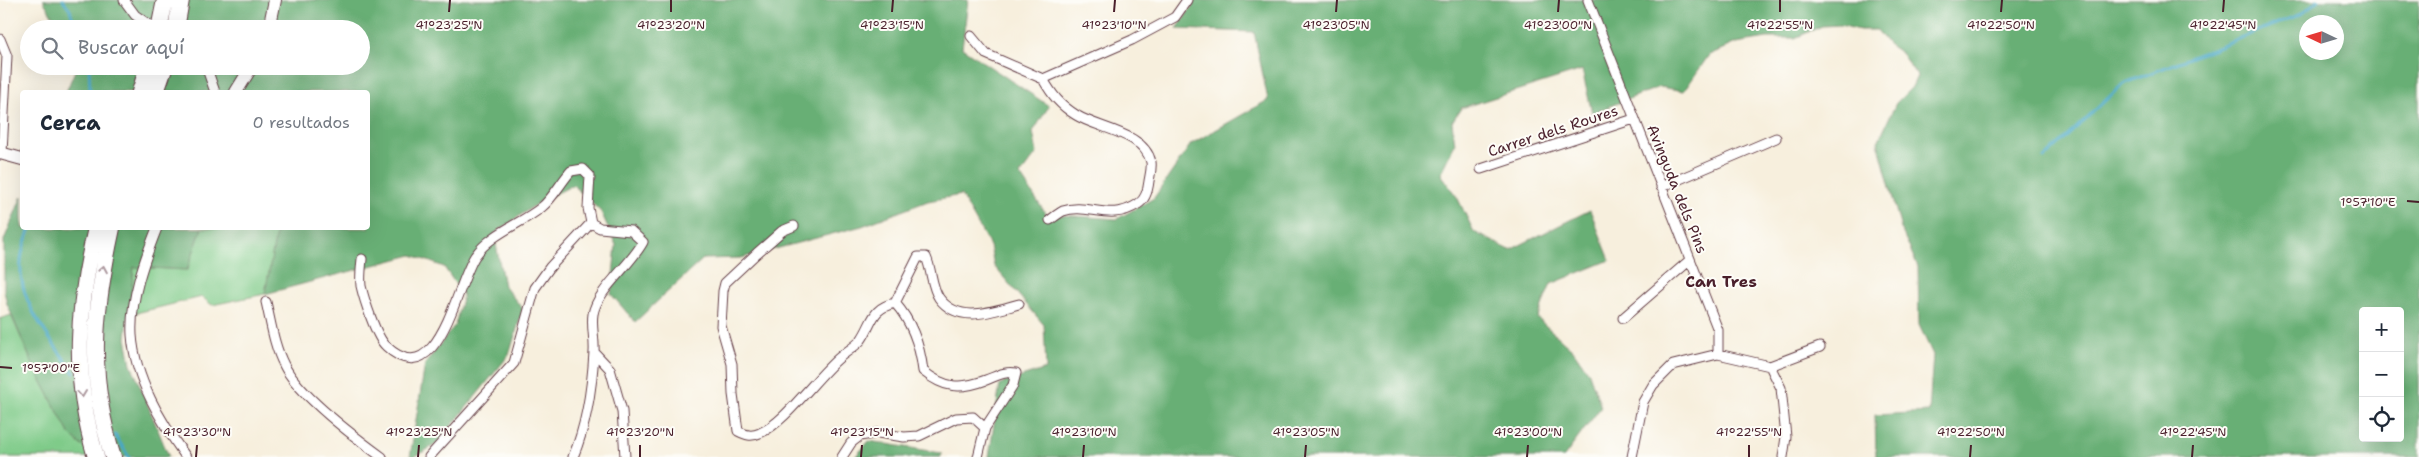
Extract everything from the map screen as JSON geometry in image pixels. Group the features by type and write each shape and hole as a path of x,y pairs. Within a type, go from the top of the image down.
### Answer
{"highway":[{"path":"158,20 165,0"},
{"path":"178,20 181,0"},
{"path":"141,90 145,75"},
{"path":"157,90 162,75"},
{"path":"96,230 88,311 79,366 82,399 96,457"},
{"path":"111,230 88,311 96,367 98,398 113,457"}],"street":[{"path":"124,0 135,15 143,20"},
{"path":"271,20 275,0"},
{"path":"1042,79 1132,40 1175,17 1187,0"},
{"name":"Avinguda dels Pins","path":"1588,0 1718,330 1718,354"},
{"path":"971,36 986,54 1042,79 1056,101 1077,116 1133,139 1148,154 1151,164 1148,191 1140,203 1128,210 1117,213 1063,211 1050,220"},
{"path":"0,39 7,56 1,153 20,158"},
{"path":"209,75 214,90"},
{"path":"237,90 246,75"},
{"name":"Carrer dels Roures","path":"1481,170 1634,119"},
{"path":"1661,187 1776,138"},
{"path":"362,259 361,285 382,342 396,355 410,360 421,358 433,345 449,321 457,296 475,257 488,242 544,206 570,171 583,169 590,176 588,208 591,223 600,228 631,231 643,242 635,257 600,296 593,313 594,352 589,408 573,457"},
{"path":"429,457 514,362 534,288 550,267 591,223"},
{"path":"794,226 782,230 726,283 723,291 721,326 732,364 733,394 738,431 749,436 758,434 776,422 841,356 861,340 876,312 884,305 895,303"},
{"path":"156,230 142,269 133,318 132,335 139,365 155,408 186,457"},
{"path":"895,303 918,256 926,257 939,298 952,309 965,315 981,314 1019,304"},
{"path":"1623,318 1690,260"},
{"path":"266,302 275,344 284,366 300,388 356,438 382,457"},
{"path":"895,303 912,327 921,355 923,371 938,383 962,386 984,381 1007,371 1016,373 1013,385 985,428 978,457"},
{"path":"1632,457 1643,402 1653,385 1673,365 1718,354 1770,366 1820,347"},
{"path":"594,352 610,369 620,403 625,457"},
{"path":"1770,366 1781,388 1786,437 1784,457"},
{"path":"842,457 851,443 860,436 878,433 904,437 920,436 956,418 973,418 985,428"}],"green space":[{"path":"43,0 968,0 962,48 1049,106 1033,132 1037,153 1020,175 1046,214 1117,219 1154,198 1191,144 1268,100 1254,32 1177,29 1196,0 2419,0 2419,457 1876,457 1875,415 1929,412 1933,355 1919,325 1918,267 1901,229 1878,142 1896,103 1912,87 1917,76 1901,53 1888,44 1877,30 1860,30 1840,25 1822,26 1795,38 1767,38 1736,43 1709,55 1684,91 1660,87 1592,113 1582,70 1461,108 1452,122 1455,144 1440,174 1457,197 1474,232 1510,250 1590,210 1610,260 1551,284 1537,318 1573,350 1589,373 1601,407 1564,457 989,457 1000,384 1046,369 1044,325 994,266 990,246 961,195 928,201 862,226 741,258 703,259 635,322 611,294 616,245 601,212 573,185 538,203 494,234 504,286 523,309 509,355 437,444 414,457 410,457 425,364 455,325 463,295 444,267 412,255 265,294 277,230 370,230 370,90 67,90 73,75 370,75 370,20 55,20"},
{"path":"20,201 20,230 201,230 187,270 134,267 126,338 131,364 169,457 94,457 70,435 33,365 7,304 4,291 4,240"},
{"path":"201,230 277,230 265,294 212,305 202,297 128,315 134,267 187,270"},
{"path":"11,315 33,365 70,435 94,457 0,457 0,319"},
{"path":"869,441 941,453 941,457 855,457"}],"waterway":[{"path":"63,0 70,10 73,20"},
{"path":"2044,158 2123,84 2301,14 2318,0"},
{"path":"89,75 90,90"},
{"path":"29,230 21,258 21,277 25,292 30,307 38,321 74,373"},
{"path":"115,435 129,457"}],"district":[{"name":"Can Tres","path":"1721,281"}]}
